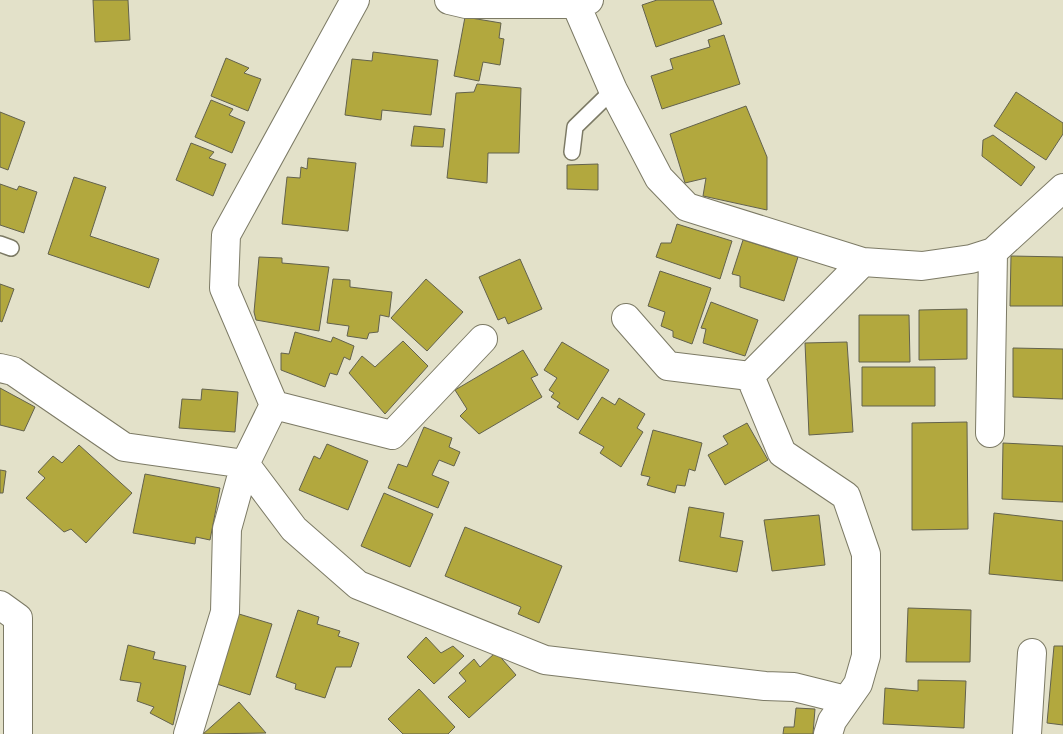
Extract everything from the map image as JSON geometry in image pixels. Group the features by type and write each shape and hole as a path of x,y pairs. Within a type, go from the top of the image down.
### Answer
{"street":[{"path":"188,734 225,612 227,529 245,464 274,405 224,288 226,235 355,0"},
{"path":"449,0 466,4 579,1 613,90 659,178 687,207 864,262 922,266 971,259 994,252 1063,188"},
{"path":"990,433 994,252"},
{"path":"750,376 864,262"},
{"path":"626,318 668,366 750,376"},
{"path":"274,405 392,435 483,339"},
{"path":"0,368 13,371 124,447 245,464 294,529 358,585 545,660 794,688 846,700"},
{"path":"750,376 782,453 846,496 866,554 866,656 858,684 832,721 828,734"},
{"path":"0,605 18,618 18,734"},
{"path":"1027,734 1032,653"}],"lane":[{"path":"572,152 575,127 613,90"}],"building":[{"path":"93,0 128,0 130,40 95,42"},
{"path":"657,0 713,0 722,24 656,47 642,5"},
{"path":"465,17 501,23 499,38 504,39 500,65 483,62 479,81 454,76"},
{"path":"724,35 740,84 662,109 651,76 673,69 670,59 710,47 708,40"},
{"path":"373,52 438,60 431,115 382,110 381,120 345,115 352,59 372,61"},
{"path":"226,58 249,68 244,73 261,79 248,111 211,96"},
{"path":"477,84 521,88 519,153 488,153 487,183 447,178 456,93 474,92"},
{"path":"1016,92 1063,123 1063,134 1046,160 994,126"},
{"path":"211,100 233,109 229,115 245,122 232,153 195,137"},
{"path":"746,106 767,157 767,210 703,196 706,178 685,183 670,134"},
{"path":"0,112 25,122 8,170 0,167"},
{"path":"414,126 445,129 443,147 411,146"},
{"path":"993,135 1035,167 1021,186 982,156 983,140"},
{"path":"191,143 214,152 209,158 226,164 213,196 176,180"},
{"path":"308,158 356,163 348,231 282,224 287,177 300,178 301,167 307,169"},
{"path":"598,164 598,190 567,189 567,165"},
{"path":"74,177 106,187 90,236 159,259 149,288 48,254"},
{"path":"0,184 17,190 19,186 37,192 24,233 0,225"},
{"path":"677,224 732,241 720,279 656,257 661,243 671,243"},
{"path":"743,240 798,257 784,301 740,287 740,276 732,274"},
{"path":"1011,256 1063,257 1063,306 1010,306"},
{"path":"259,257 282,258 282,263 329,267 319,331 256,320 254,312"},
{"path":"520,259 542,309 508,324 505,317 498,320 479,277"},
{"path":"660,271 711,288 692,344 673,337 673,331 661,326 665,312 648,306"},
{"path":"333,279 350,280 350,287 392,292 389,317 380,315 378,332 369,333 367,339 347,336 349,326 327,323"},
{"path":"426,279 463,312 427,351 391,318"},
{"path":"0,284 14,289 2,322 0,321"},
{"path":"711,302 758,320 745,356 703,343 706,329 701,328"},
{"path":"967,309 967,359 919,360 919,310"},
{"path":"859,315 909,315 910,362 859,362"},
{"path":"295,332 331,342 333,337 354,346 350,360 344,357 337,375 330,373 325,387 281,370 281,353 289,354"},
{"path":"403,341 428,366 385,414 349,373 362,356 375,367"},
{"path":"562,342 609,370 578,420 557,407 560,403 551,397 554,393 549,390 557,378 544,370"},
{"path":"847,342 853,432 809,435 805,343"},
{"path":"1013,348 1063,349 1063,399 1013,397"},
{"path":"523,350 538,375 531,378 542,397 479,434 460,416 467,409 455,390"},
{"path":"862,367 935,367 935,406 862,406"},
{"path":"0,388 35,407 24,431 0,425"},
{"path":"202,389 238,392 235,432 179,428 182,399 201,400"},
{"path":"602,397 615,405 619,398 645,414 637,428 643,432 621,467 600,453 604,447 579,433"},
{"path":"967,422 968,529 912,530 912,423"},
{"path":"747,423 768,460 725,485 708,455 728,444 723,436"},
{"path":"424,427 452,438 449,447 460,452 454,466 439,460 432,475 449,482 438,508 388,488 398,464 407,467"},
{"path":"653,430 702,443 695,471 689,469 685,486 677,485 675,493 647,485 650,477 641,475"},
{"path":"1003,443 1063,446 1063,502 1002,499"},
{"path":"327,444 368,461 348,510 299,490 314,456 320,459"},
{"path":"79,445 132,493 86,543 71,529 64,532 26,498 45,478 38,472 53,456 62,463"},
{"path":"0,470 6,471 3,493 0,493"},
{"path":"145,474 220,488 210,540 196,537 195,544 133,533"},
{"path":"384,493 433,514 410,567 361,546"},
{"path":"689,507 724,513 720,537 743,541 737,572 679,561"},
{"path":"994,513 1063,521 1063,581 989,574"},
{"path":"819,515 825,565 772,571 764,520"},
{"path":"465,527 562,566 539,623 518,614 521,607 445,576"},
{"path":"908,608 971,610 970,662 906,662"},
{"path":"298,610 319,617 317,624 340,631 338,636 359,643 351,667 336,667 325,698 295,689 296,684 276,677"},
{"path":"239,614 272,624 250,695 217,684"},
{"path":"426,637 441,653 453,646 464,656 434,684 407,657"},
{"path":"128,645 155,652 153,659 186,666 173,725 150,713 154,707 137,701 141,683 120,680"},
{"path":"1054,646 1063,646 1063,725 1047,723"},
{"path":"496,652 516,675 469,718 448,697 466,681 459,673 474,659 480,667"},
{"path":"918,680 966,681 964,728 883,724 885,688 918,691"},
{"path":"419,689 455,727 448,734 403,734 388,719"},
{"path":"239,702 266,733 203,734"},
{"path":"796,708 815,709 813,734 783,734 784,727 794,727"}]}
